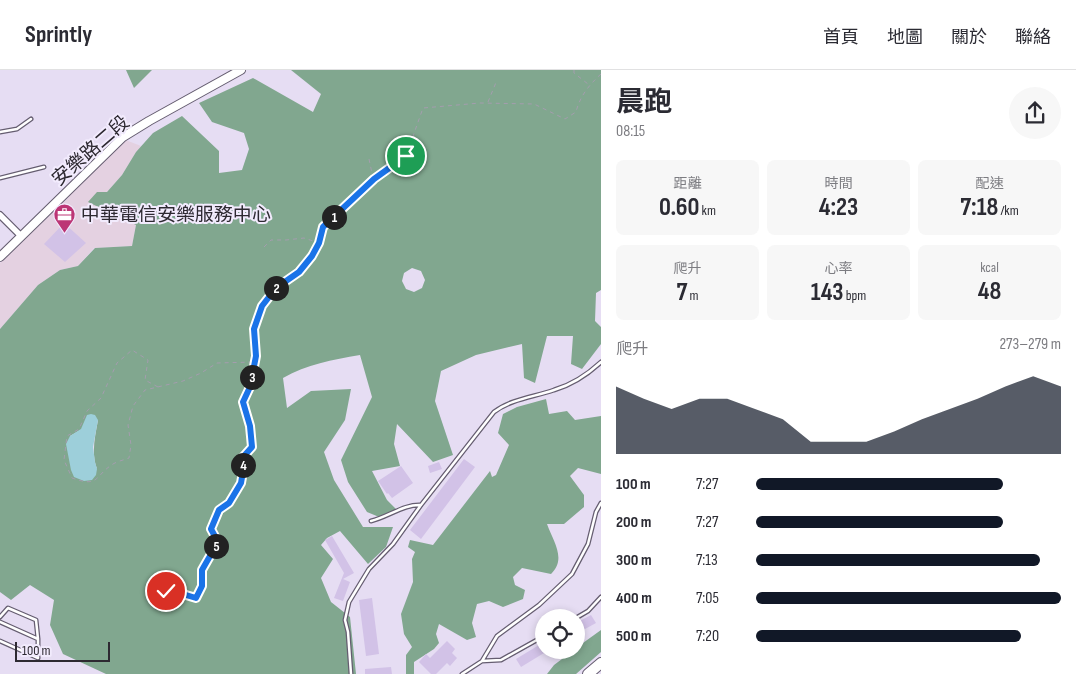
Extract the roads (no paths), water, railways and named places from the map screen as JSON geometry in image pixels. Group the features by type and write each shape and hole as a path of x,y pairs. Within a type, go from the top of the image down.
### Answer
{"highway":[{"path":"588,674 601,663"}],"street":[{"name":"安樂路二段","path":"0,257 123,137 242,70"},
{"path":"0,215 21,236"}],"lane":[{"path":"0,132 17,129 31,119"},
{"path":"0,178 44,167"},
{"path":"352,674 345,620 349,602 368,569 393,544 494,412 504,404 556,390 588,374 601,362"},
{"path":"462,674 482,661 497,636 538,605 572,574 588,544 596,512 601,503"},
{"path":"371,521 384,518 411,505 421,505"},
{"path":"585,613 601,597"},
{"path":"0,617 8,608 36,620 38,658 0,641"},
{"path":"0,622 38,639"},
{"path":"482,661 501,660 535,641"}],"place":[{"name":"中華電信安樂服務中心","path":"65,233"}]}
